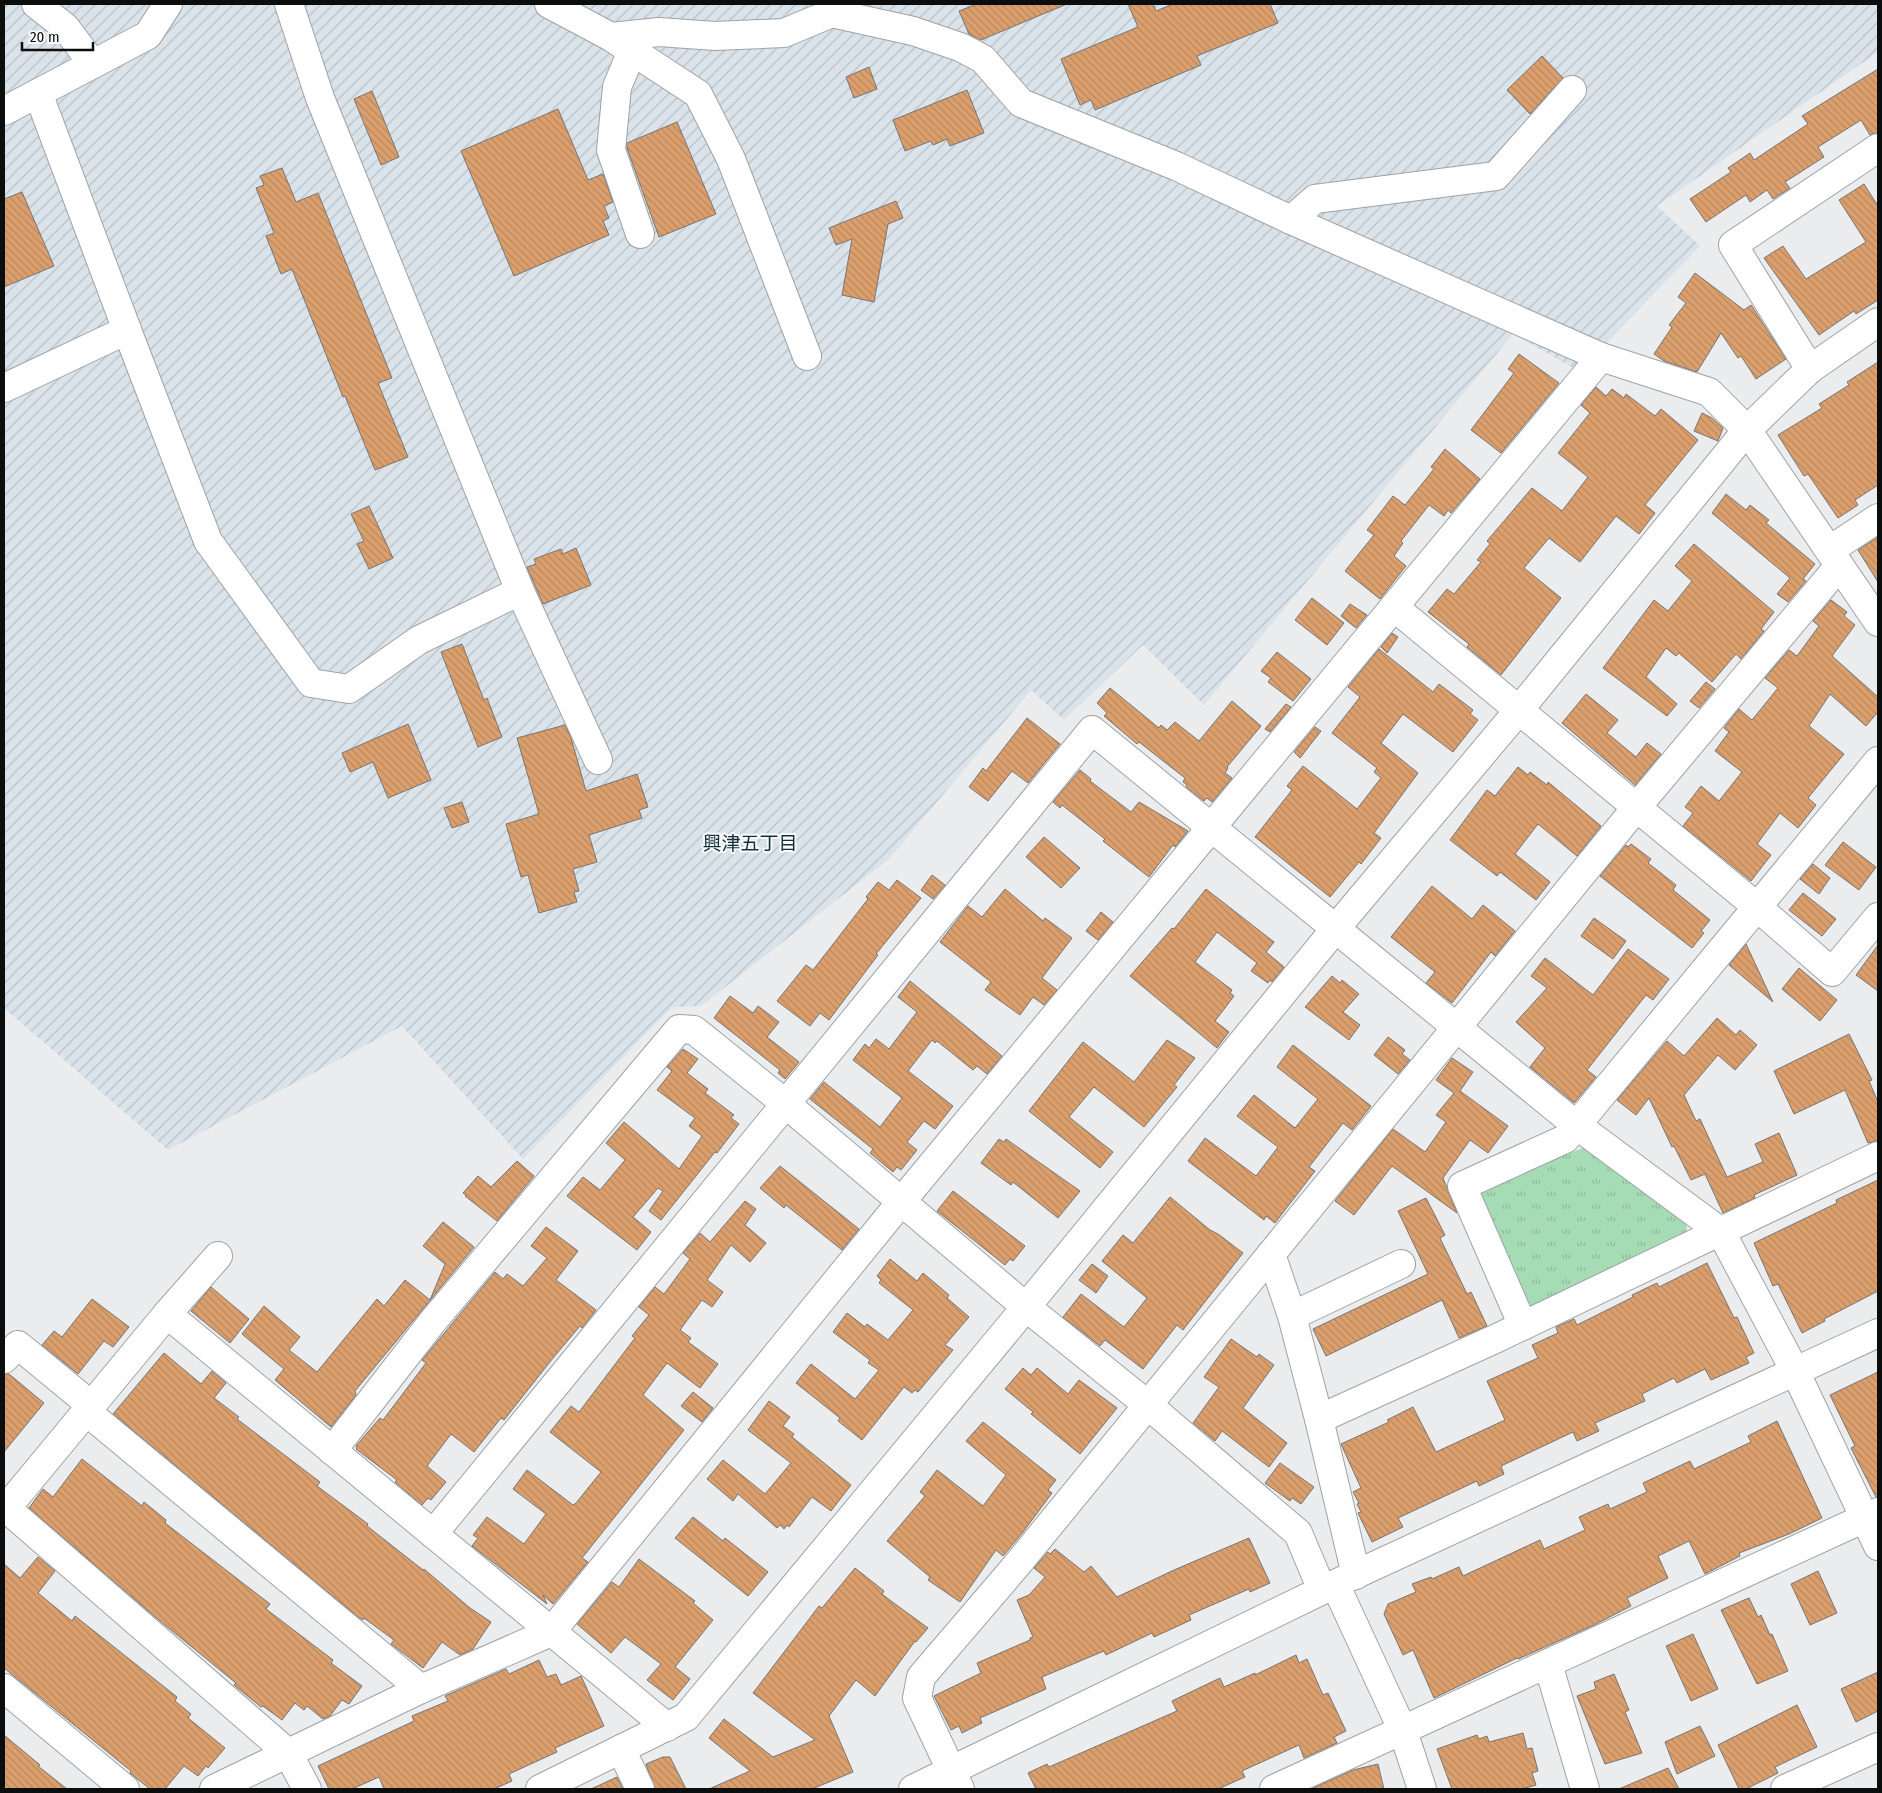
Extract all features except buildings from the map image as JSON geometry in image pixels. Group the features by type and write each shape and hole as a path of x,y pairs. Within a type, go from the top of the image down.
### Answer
{"street":[{"path":"36,4 65,27 93,64"},
{"path":"4,111 148,35 168,4"},
{"path":"289,4 320,98 520,591 598,760"},
{"path":"549,4 622,44 698,94 731,159 807,356"},
{"path":"622,44 659,32 715,36 784,33 842,8 960,47 983,58 1021,103 1176,166 1291,220 1601,357 1709,392 1747,430 1878,622"},
{"path":"622,44 611,150 640,234"},
{"path":"1291,220 1315,199 1496,176 1572,90"},
{"path":"38,93 126,330 208,541 311,683 349,689 419,640 520,591"},
{"path":"1810,369 1733,245 1878,148"},
{"path":"540,1789 686,1717 1336,928 1519,710 1747,430 1810,369 1878,322"},
{"path":"4,388 126,330"},
{"path":"214,1789 421,1689 550,1632 901,1202 1601,357"},
{"path":"956,1780 917,1698 921,1677 1016,1566 1457,1028 1636,808 1835,558 1878,518"},
{"path":"1394,607 1756,906 1832,972 1878,917"},
{"path":"433,1534 1092,730 1575,1124 1721,1232 1872,1516 1878,1546"},
{"path":"1523,1326 1462,1186 1565,1139 1575,1124 1878,761"},
{"path":"332,1451 433,1321 679,1029 694,1030 786,1104 1026,1306 1148,1405 1298,1533 1338,1583 1403,1732 1422,1789"},
{"path":"1319,1419 1523,1326 1878,1156"},
{"path":"1271,1254 1292,1316 1319,1419 1338,1583"},
{"path":"218,1256 166,1314 5,1510 288,1752 307,1789"},
{"path":"1292,1316 1401,1264"},
{"path":"166,1314 667,1727"},
{"path":"913,1789 956,1780 1338,1583 1796,1373 1878,1333"},
{"path":"4,1359 18,1345 89,1409 421,1689"},
{"path":"1274,1789 1403,1732 1872,1516"},
{"path":"1548,1664 1585,1789"},
{"path":"4,1688 125,1789"},
{"path":"1785,1789 1878,1747"},
{"path":"621,1749 640,1789"}],"shaded area":[{"path":"4,4 1878,4 1878,52 1657,206 1700,246 1579,371 1513,334 1204,705 1143,645 1064,720 1031,690 889,859 701,1006 672,1007 523,1159 402,1026 168,1150 4,1008"}],"green space":[{"path":"1590,1145 1687,1220 1686,1238 1530,1310 1475,1192"}],"district":[{"name":"興津五丁目","path":"750,843"}]}
